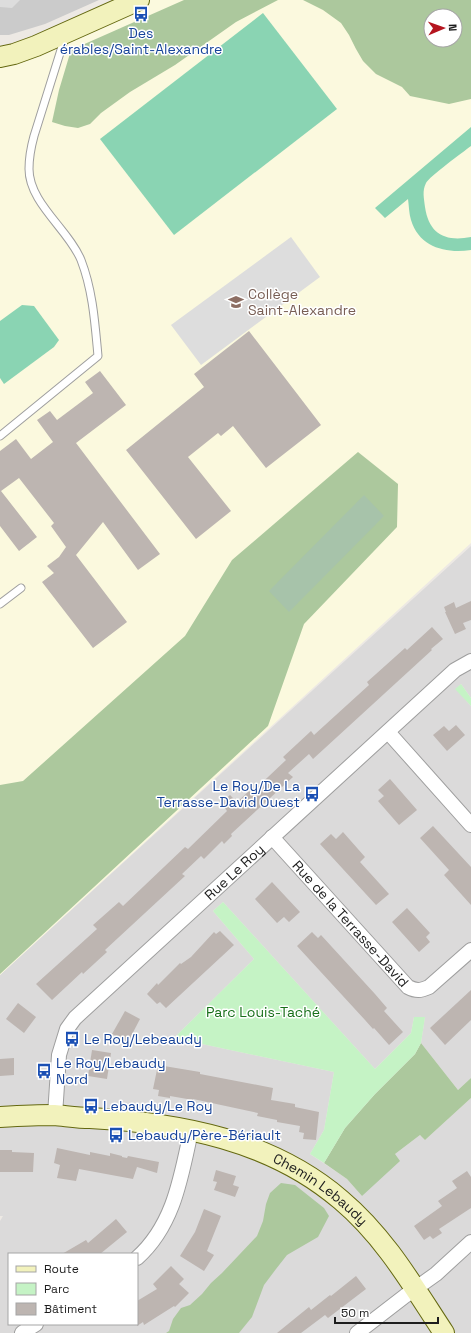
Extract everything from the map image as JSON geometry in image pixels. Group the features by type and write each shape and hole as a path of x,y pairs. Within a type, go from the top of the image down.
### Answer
{"street":[{"path":"5,57 66,33 139,0"},
{"name":"Rue Le Roy","path":"55,1115 59,1056 67,1029 75,1018 455,670 471,661"},
{"path":"388,732 471,825"},
{"name":"Rue de la Terrasse-David","path":"272,837 408,987 414,990 422,991 429,987 471,950"},
{"name":"Chemin Lebaudy","path":"0,1117 55,1115 137,1122 191,1130 229,1140 261,1151 298,1170 341,1200 375,1234 398,1263 444,1333"},
{"path":"138,1257 154,1241 170,1211 182,1175 191,1130"},
{"path":"357,1333 436,1274 471,1242"},
{"path":"22,1333 34,1325"}],"lane":[{"path":"0,436 98,356 90,290 80,259 66,234 42,205 30,181 29,170 34,136 66,33"},
{"path":"0,604 20,588"}],"shaded area":[{"path":"0,0 99,0 45,24 9,35 0,35"},
{"path":"0,0 20,0 12,8 0,7"},
{"name":"Collège Saint-Alexandre","path":"139,0 368,0 423,35 423,48 463,48 463,42 471,44 471,543 0,975 0,60"},
{"path":"291,237 320,277 201,365 171,325"},
{"path":"471,546 471,698 461,684 456,689 471,706 471,1078 458,1090 421,1043 425,1017 414,1017 411,1033 375,1069 223,902 213,911 254,959 174,1038 334,1072 324,1130 310,1154 347,1179 362,1196 395,1154 420,1135 425,1140 471,1098 471,1333 0,1333 0,1221 3,1216 0,1216 0,975"}],"green space":[{"path":"184,0 278,0 236,22 175,65 130,92 101,113 90,124 78,128 52,122 59,90 71,50"},
{"path":"303,0 471,0 471,99 449,104 410,96 402,87 376,74 363,61 341,23 323,10"},
{"path":"263,13 337,109 174,235 100,139"},
{"path":"471,127 471,146 428,180 424,189 424,195 427,216 434,230 446,237 471,237 471,250 452,251 435,247 420,237 410,218 408,199 385,218 375,208"},
{"path":"22,305 34,306 59,340 54,347 4,384 0,378 0,321"},
{"path":"358,452 398,484 397,527 304,624 268,726 0,974 0,785 23,781 185,636 232,560"},
{"path":"364,495 384,516 289,612 269,591"},
{"path":"461,684 471,698 471,706 455,689"},
{"name":"Parc Louis-Taché","path":"223,902 375,1069 411,1033 414,1017 425,1017 421,1043 415,1054 375,1094 345,1128 324,1163 310,1154 324,1130 334,1072 174,1038 254,959 213,911"},
{"path":"421,1043 458,1090 471,1078 471,1098 425,1140 420,1135 395,1154 400,1161 362,1196 347,1179 324,1163 345,1128 375,1094 415,1054"},
{"path":"281,1183 295,1185 324,1208 329,1216 318,1237 287,1255 264,1285 252,1317 239,1333 166,1333 169,1331 173,1319 181,1308 190,1305 202,1294 257,1236 263,1221 266,1204 270,1193"}],"building":[{"path":"249,331 321,425 266,468 233,426 221,436 218,433 188,457 231,511 196,539 126,450 204,387 194,374"},
{"path":"100,371 126,405 76,443 160,554 138,570 103,522 76,555 127,622 93,648 42,582 54,573 47,566 59,557 66,547 51,526 54,523 19,478 1,491 37,537 19,551 0,526 0,451 16,439 31,459 53,442 37,420 50,411 57,420 93,393 85,382"},
{"path":"471,601 471,620 463,623 466,629 455,634 444,607 454,602 456,608"},
{"path":"432,627 443,639 431,649 432,650 313,759 309,754 288,773 293,777 231,834 232,836 224,844 222,841 204,859 201,856 182,874 185,876 105,950 107,952 83,974 82,972 52,1000 36,984 97,929 93,925 119,902 123,906 185,847 188,849 227,811 221,803 230,795 237,802 249,791 251,793 286,760 283,757 311,731 314,735 369,685 367,682 405,648 407,650"},
{"path":"456,725 465,735 447,751 433,735 444,726 449,731"},
{"path":"390,779 417,810 399,825 378,801 384,796 378,790"},
{"path":"433,826 471,867 471,905 444,875 449,870 420,838"},
{"path":"343,832 365,857 360,862 389,894 376,905 320,844 331,834 336,839"},
{"path":"272,882 300,912 289,922 284,917 277,923 255,899"},
{"path":"407,908 430,933 426,937 430,942 419,952 392,922"},
{"path":"220,931 234,945 166,1008 160,1002 157,1004 147,994 180,963 181,964 191,957 214,932 216,934"},
{"path":"312,932 318,938 321,935 387,1008 384,1011 403,1032 389,1045 297,946"},
{"path":"471,990 471,1020 445,1045 430,1028"},
{"path":"18,1003 36,1017 24,1033 6,1019"},
{"path":"125,1011 140,1019 128,1042 112,1034"},
{"path":"92,1050 111,1053 107,1079 88,1076"},
{"path":"14,1058 14,1075 0,1076 0,1059"},
{"path":"158,1065 200,1072 200,1074 273,1088 271,1100 295,1104 295,1107 319,1112 316,1140 303,1139 304,1133 299,1132 300,1126 277,1122 277,1120 257,1116 258,1113 193,1099 158,1096 159,1090 153,1089"},
{"path":"57,1148 90,1155 90,1152 110,1156 110,1153 127,1158 128,1156 159,1162 157,1173 137,1167 133,1179 79,1169 76,1181 57,1178 60,1165 54,1163"},
{"path":"0,1150 34,1153 33,1172 0,1172"},
{"path":"216,1170 236,1176 233,1185 239,1187 235,1197 214,1190 217,1182 213,1181"},
{"path":"467,1171 471,1177 471,1208 439,1229 442,1233 433,1239 430,1236 424,1240 414,1226 442,1206 438,1201 457,1188 452,1181"},
{"path":"204,1209 221,1216 207,1251 214,1255 204,1271 180,1256 195,1232"},
{"path":"116,1219 127,1232 101,1253 64,1253 86,1240 88,1243"},
{"path":"171,1266 184,1279 179,1284 189,1293 175,1307 174,1306 144,1325 143,1322 137,1326 138,1300 157,1289 153,1284"},
{"path":"356,1276 366,1289 328,1318 325,1315 301,1333 277,1333 309,1307 311,1310"}],"place":[{"name":"Des érables/Saint-Alexandre","path":"141,14"},
{"name":"Collège Saint-Alexandre","path":"236,302"},
{"name":"Le Roy/De La Terrasse-David Ouest","path":"312,794"},
{"name":"Le Roy/Lebeaudy","path":"72,1039"},
{"name":"Le Roy/Lebaudy Nord","path":"44,1071"},
{"name":"Lebaudy/Le Roy","path":"91,1106"},
{"name":"Lebaudy/Père-Bériault","path":"116,1135"}]}
